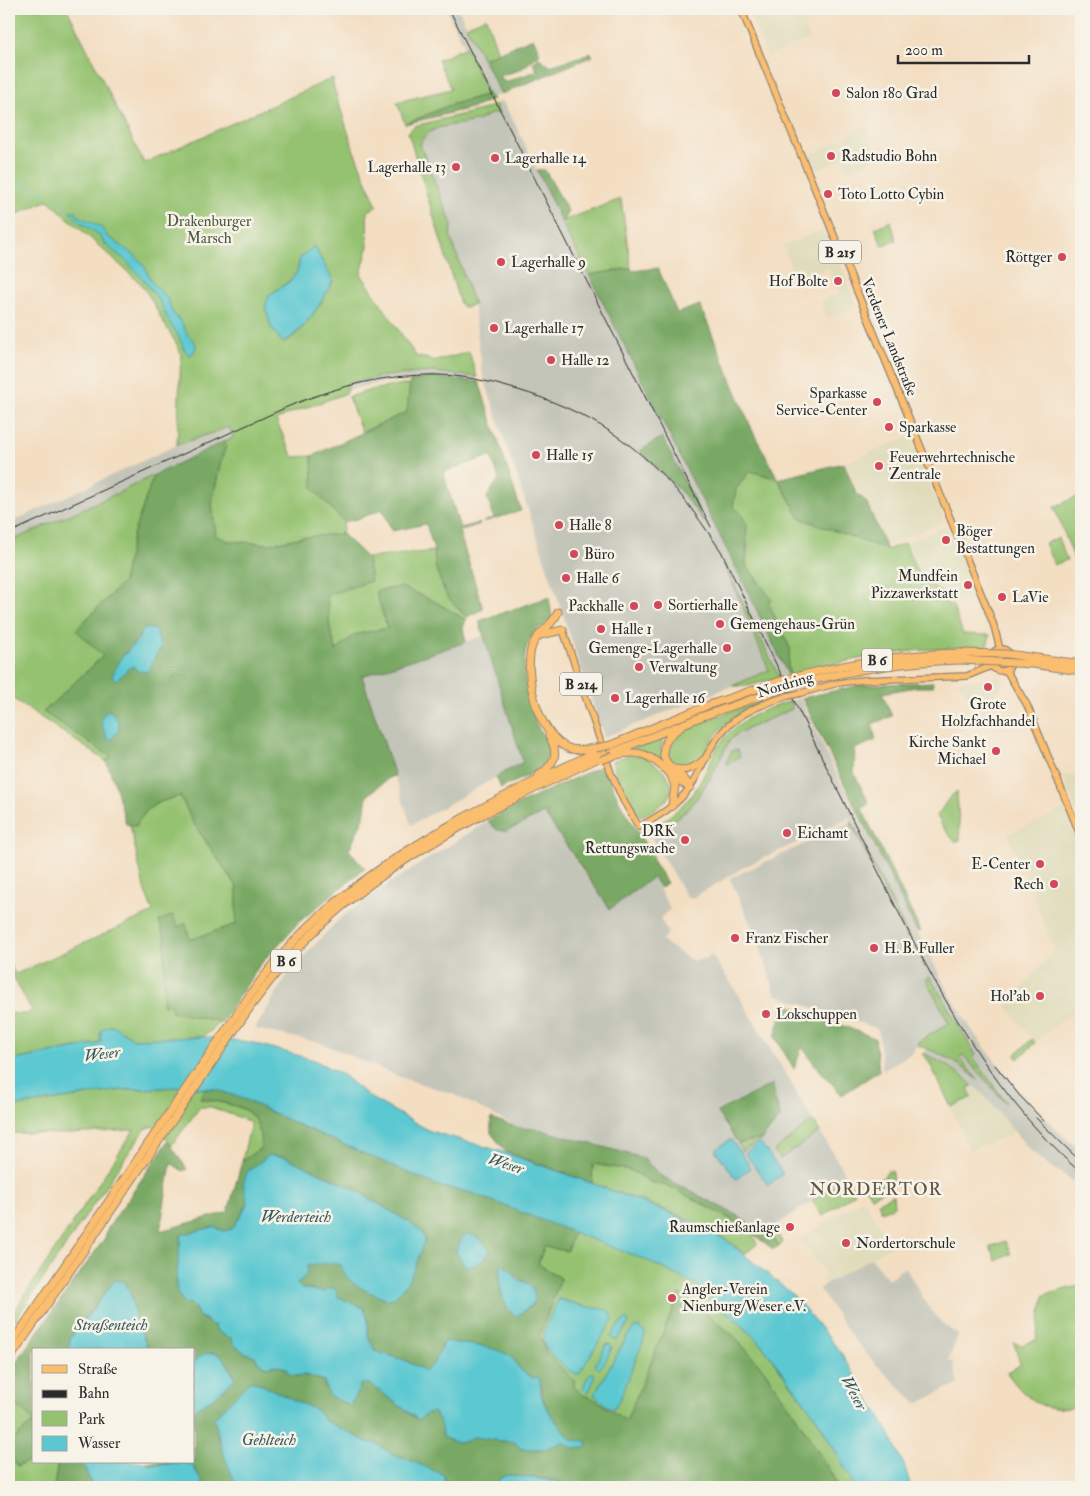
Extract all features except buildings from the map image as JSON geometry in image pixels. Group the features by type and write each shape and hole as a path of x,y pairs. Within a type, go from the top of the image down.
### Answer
{"highway":[{"path":"537,781 550,766 555,756 554,747 536,704 530,674 530,660 534,641 552,624 558,612"},
{"name":"B 214","path":"540,635 563,630"},
{"name":"B 6","path":"9,1347 270,980 331,915 376,880 409,859 537,781 592,762 611,745 706,706 865,661 914,655 961,656 1081,667"},
{"name":"B 6","path":"9,1360 260,982 303,932 326,910 373,874 432,836 515,790 599,754 612,754 782,685"},
{"name":"B 6","path":"690,787 686,780 671,770 667,762 664,754 666,739 675,730 703,716"},
{"path":"547,728 560,744 568,748 599,754"},
{"path":"612,754 636,752 646,754 671,770 687,770 706,758"},
{"path":"671,770 675,786 672,806"}],"main road":[{"name":"Verdener Landstraße","path":"741,9 994,626 1000,648"},
{"name":"Nordring","path":"563,630 611,773 623,800 639,828 672,806 690,787 719,736 738,718 753,708 801,692 838,683 862,680 967,676 991,666"},
{"path":"1013,658 1011,666 1006,670 996,670 991,666 991,655 1000,648 1007,650 1013,658 1081,667"},
{"path":"1006,670 1027,705 1081,838"}],"shaded area":[{"path":"446,9 458,9 501,94 490,98"},
{"path":"766,9 798,9 810,38 767,56 750,15"},
{"path":"502,101 516,126 562,223 788,675 779,677 729,574 769,671 604,737 483,375 473,302 420,145 422,138 428,133 449,125 477,121 498,113 495,104","holes":["641,450 690,492 702,520 684,495"]},
{"path":"866,126 879,156 849,170 843,158 815,171 808,156"},
{"path":"826,229 857,306 827,318 821,302 839,294 829,268 797,281 783,246"},
{"path":"433,372 477,377 479,382 433,377 380,383 347,390 346,383 386,376"},
{"path":"230,427 234,437 122,491 9,542 9,523 177,445"},
{"path":"910,436 944,521 887,546 868,500 858,491 846,463"},
{"path":"947,526 977,593 947,606 942,593 917,572 905,543"},
{"path":"483,636 523,762 411,825 362,676"},
{"path":"998,677 1004,681 1001,690 974,701 957,681"},
{"path":"800,698 830,761 949,993 976,1036 1018,1090 1058,1131 1081,1151 1081,1186 1047,1164 1029,1149 979,1090 952,1068 923,1053 927,1049 938,1052 957,1062 975,1077 959,1057 963,1054 1002,1098 973,1056 975,1055 970,1047 974,1044 971,1040 967,1043 930,977 927,980 949,1023 918,1042 913,1052 883,1071 878,1029 776,995 758,941 730,878 850,823 906,938 909,937 848,815 848,819 746,866 691,899 686,896 651,837 654,829 680,817 698,797 730,740 738,733 791,709 790,701"},
{"path":"1070,775 1081,778 1081,822 1062,776"},
{"path":"1064,810 1081,852 1081,1007 1035,1043 1006,1006 1055,950 1008,834"},
{"path":"544,813 610,908 653,877 670,909 660,918 668,933 661,941 695,961 707,958 711,954 736,991 847,1178 763,1234 738,1216 661,1176 643,1158 540,1129 519,1128 453,1094 400,1077 321,1043 255,1029 289,972 340,918 396,879 488,821 497,830 507,831","holes":["773,1084 775,1100 781,1117 717,1112"]},
{"path":"973,1086 1014,1132 970,1151 951,1107 972,1097 968,1088"},
{"name":"Nordertorschule","path":"863,1199 891,1246 825,1284 821,1278 826,1274 800,1240"},
{"path":"871,1258 888,1279 905,1267 931,1311 942,1323 958,1335 948,1362 953,1361 958,1385 947,1388 920,1403 916,1403 873,1361 853,1338 819,1289"}],"green space":[{"name":"Drakenburger Marsch","path":"9,9 67,9 144,163 333,78 333,85 354,151 377,206 367,212 368,248 361,274 416,356 436,361 469,352 477,377 433,372 386,376 347,383 347,393 276,420 293,457 312,456 314,489 344,522 342,534 303,537 268,544 229,541 215,536 212,503 226,446 225,441 234,437 229,427 177,445 181,354 144,288 48,200 9,218","holes":["314,246 333,281 305,325 283,343 271,327 266,307 269,295 289,281 297,272 300,259"]},
{"path":"486,17 498,53 483,59 466,26"},
{"path":"533,38 539,50 539,55 520,70 499,76 505,82 537,71 533,63 539,58 550,66 591,53 593,56 501,94 483,59"},
{"path":"466,47 488,94 450,105 405,124 397,102 451,89 438,60"},
{"path":"488,94 493,99 475,107 405,124 450,105"},
{"path":"495,104 499,113 476,121 436,129 423,138 420,145 452,225 450,235 474,305 463,307 460,304 408,132 414,126 485,109"},
{"path":"537,170 545,170 568,211 562,223"},
{"path":"621,199 631,268 589,275 562,223 565,220"},
{"path":"891,221 896,240 882,246 875,228"},
{"path":"631,268 632,271 658,268 677,313 700,305 753,432 778,479 750,471 736,489 733,507 740,512 747,525 746,565 772,600 768,602 790,648 788,665 790,675 788,675 589,275"},
{"path":"433,377 479,382 521,511 483,522 494,518 487,497 499,479 491,456 443,472 460,528 480,524 459,531 483,609 467,617 448,598 442,585 436,569 433,546 426,524 392,531 382,509 361,518 344,522 313,489 312,456 407,412 410,381"},
{"path":"398,385 410,385 407,412 362,432 348,397"},
{"path":"662,437 704,522 684,495 640,451"},
{"path":"225,441 226,446 212,503 216,536 229,541 268,544 303,537 342,534 367,558 371,581 327,595 330,629 336,651 354,635 387,628 376,591 401,587 434,601 466,620 463,628 466,642 362,676 395,776 390,777 367,796 364,817 349,850 365,868 299,922 259,966 222,1022 172,1012 172,1007 163,1004 165,939 159,921 173,915 178,927 186,923 190,940 236,924 237,887 194,824 180,796 154,805 145,813 136,826 126,824 115,784 106,761 111,757 43,712 103,656 76,630 123,582 133,535 154,475","holes":["143,629 161,648 154,658 151,667 118,665 123,655"]},
{"path":"844,463 856,493 866,501 887,550 800,518 778,479"},
{"path":"750,471 778,479 800,518 887,550 905,543 917,572 942,593 947,605 952,604 963,634 990,635 987,647 962,647 888,654 790,675 787,669 790,648 767,602 772,600 746,565 748,546 732,507 736,489"},
{"path":"154,475 133,535 123,582 76,630 103,656 44,712 108,754 111,757 106,761 9,696 9,542"},
{"path":"1081,495 1081,576 1054,507"},
{"path":"1058,538 1067,560 1054,565 1045,543"},
{"path":"434,551 443,588 452,603 467,617 466,620 434,601 376,591 387,628 354,635 337,651 330,629 327,595 371,581 367,558"},
{"path":"724,563 779,677 748,686 732,686 769,670"},
{"path":"549,598 552,618 536,631 527,645 524,669 531,708 539,729 549,745 548,755 545,763 536,771 501,788 496,777 523,762 479,621"},
{"path":"933,682 932,687 916,687 882,693 892,716 872,724 876,740 855,749 854,773 869,803 862,809 921,932 916,930 802,698 860,685"},
{"path":"786,693 762,702 741,713 722,727 695,765 679,768 668,761 668,742 682,728"},
{"path":"790,701 792,709 738,733 730,740 709,780 689,807 681,815 651,833 653,829 678,809 695,791 715,752 729,733 747,719 767,709"},
{"path":"667,734 662,742 661,750 684,782 654,757 631,749"},
{"path":"738,750 740,756 727,765 726,762 732,751"},
{"path":"629,755 641,756 652,761 666,775 672,785 670,795 666,800 652,811 641,816 627,799 612,761"},
{"path":"603,765 620,803 667,883 660,888 653,877 610,909 544,813 507,831 497,830 488,821 521,803"},
{"path":"957,792 960,840 955,842 937,816 948,799"},
{"path":"180,796 194,824 237,887 237,924 189,940 178,927 159,921 165,939 172,1012 222,1022 203,1037 134,1039 115,1027 97,1044 9,1061 9,1013 26,1014 32,1011 9,969 9,961 15,974 18,973 153,912 144,888 130,825 136,826 145,813 154,805"},
{"path":"851,823 909,937 907,938"},
{"path":"930,977 976,1055 973,1057 1006,1103 963,1055 959,1057 978,1080 949,1059 917,1045 918,1042 949,1023 926,979"},
{"path":"785,1004 875,1038 879,1071 842,1095 802,1047 794,1069 775,1037"},
{"path":"1032,1039 1035,1043 1018,1059 1015,1055"},
{"path":"923,1053 949,1067 968,1081 973,1086 968,1088 972,1097 951,1107"},
{"path":"773,1084 775,1100 781,1117 762,1139 738,1143 717,1112"},
{"path":"180,1087 205,1089 200,1099 235,1106 251,1115 260,1134 261,1148 242,1161 251,1122 211,1107 200,1107 172,1145 153,1126 144,1130 9,1329 9,1319 134,1130 68,1134 9,1133 9,1107 121,1090"},
{"path":"205,1089 215,1089 246,1100 441,1187 469,1192 574,1231 567,1251 544,1247 538,1264 561,1278 539,1336 547,1353 574,1380 574,1387 583,1395 596,1400 626,1421 680,1293 734,1336 764,1370 796,1416 838,1487 570,1487 545,1479 500,1478 495,1487 442,1487 445,1483 407,1459 396,1457 376,1443 367,1442 324,1420 318,1411 251,1380 217,1434 237,1487 204,1487 194,1467 189,1464 195,1464 195,1414 197,1407 218,1395 235,1378 223,1358 214,1353 208,1353 195,1361 195,1348 147,1348 135,1316 131,1295 114,1281 70,1338 69,1348 32,1348 32,1419 9,1399 9,1372 105,1238 108,1228 168,1141 187,1169 183,1171 171,1163 160,1231 228,1212 242,1161 261,1148 260,1133 256,1122 244,1109 235,1105 200,1098","holes":["269,1155 285,1157 351,1187 407,1221 422,1232 425,1239 409,1278 387,1300 353,1283 341,1265 334,1263 307,1266 297,1284 301,1288 326,1293 364,1308 368,1320 368,1336 375,1351 404,1360 426,1371 433,1364 445,1341 463,1346 477,1345 512,1357 519,1368 542,1387 542,1394 547,1408 572,1440 563,1441 545,1449 521,1449 516,1442 473,1436 463,1443 433,1412 427,1413 418,1420 371,1384 360,1383 358,1393 325,1388 324,1382 317,1379 306,1376 294,1376 288,1370 278,1366 265,1367 257,1361 255,1356 245,1353 232,1338 225,1336 216,1330 214,1325 199,1317 195,1308 189,1303 176,1283 181,1235 213,1227 224,1231 232,1229 248,1203 247,1172","502,1264 527,1283 533,1305 517,1316 508,1311 501,1294 500,1271"]},
{"path":"491,1118 519,1128 538,1129 643,1158 661,1176 738,1216 763,1234 768,1231 779,1246 773,1249 738,1223 671,1187 650,1182 630,1170 593,1164 592,1183 506,1152 491,1133"},
{"path":"812,1121 820,1132 780,1159 774,1151"},
{"path":"762,1139 742,1151 738,1143"},
{"path":"593,1164 630,1170 650,1182 671,1187 750,1230 757,1244 745,1254 711,1231 692,1222 592,1183"},
{"path":"887,1171 892,1171 893,1186 871,1197 865,1187 884,1177"},
{"path":"847,1178 855,1193 823,1216 812,1201"},
{"path":"893,1195 894,1206 882,1212 878,1202"},
{"path":"773,1227 783,1243 779,1246 768,1231"},
{"path":"574,1231 648,1261 696,1285 757,1339 816,1417 854,1487 838,1487 796,1416 764,1370 734,1336 680,1293 626,1421 596,1400 583,1395 574,1387 574,1380 547,1353 539,1336 561,1278 538,1264 544,1247 567,1250","holes":["559,1299 583,1306 574,1374 551,1354 543,1335","623,1321 627,1325 618,1338 612,1337","628,1335 624,1386 615,1407 594,1395"]},
{"path":"1005,1241 1011,1254 996,1261 990,1247"},
{"path":"1081,1285 1081,1406 1068,1408 1047,1407 1022,1392 1007,1373 1020,1364 1014,1343 1023,1345 1036,1340 1044,1295"},
{"path":"9,1399 32,1418 32,1424 9,1443"},
{"path":"32,1424 32,1460 17,1466 9,1451 9,1443"},
{"path":"9,1451 17,1466 32,1460 32,1464 58,1464 54,1487 9,1487"},
{"path":"58,1464 83,1464 93,1487 54,1487"}],"water":[{"path":"69,211 76,211 77,215 101,227 106,235 137,257 145,267 152,282 167,298 174,315 180,320 188,335 195,342 196,348 193,353 189,355 185,351 160,302 142,278 126,261 105,244 99,235 80,222"},
{"path":"314,246 333,281 318,307 305,324 283,343 271,327 265,307 269,295 290,281 297,272 300,258"},
{"path":"143,629 155,629 161,648 154,658 151,667 146,672 137,671 133,666 116,680 112,676 121,658 138,640"},
{"path":"110,710 119,723 118,731 113,738 108,740 101,723 103,714"},
{"name":"Weser","path":"110,1026 115,1027 134,1039 203,1037 250,1042 314,1060 344,1076 369,1097 430,1131 500,1151 597,1185 670,1213 725,1239 792,1294 840,1351 887,1429 904,1465 911,1487 854,1487 816,1417 757,1339 696,1285 648,1261 469,1192 441,1187 246,1100 215,1089 180,1087 121,1090 9,1107 9,1061 98,1044 101,1042 101,1031"},
{"path":"731,1139 751,1168 736,1179 715,1150"},
{"path":"760,1142 783,1174 768,1185 745,1153"},
{"name":"Werderteich","path":"269,1155 285,1157 351,1187 407,1221 422,1232 425,1239 407,1283 395,1296 387,1300 353,1283 343,1272 341,1265 337,1264 307,1266 307,1274 297,1284 301,1288 324,1292 330,1288 336,1289 338,1297 364,1308 368,1320 368,1336 375,1351 404,1360 426,1371 433,1364 445,1341 486,1347 510,1356 524,1372 533,1378 539,1377 545,1405 572,1440 587,1441 587,1447 574,1448 563,1442 545,1449 521,1449 515,1442 474,1437 459,1443 452,1441 443,1437 439,1419 433,1412 427,1413 419,1420 370,1384 360,1384 358,1393 350,1405 329,1396 324,1381 305,1375 294,1376 288,1373 286,1368 274,1365 266,1367 257,1361 255,1356 245,1353 233,1344 232,1338 216,1330 214,1325 209,1324 206,1319 199,1317 195,1308 189,1303 185,1304 177,1293 176,1283 181,1235 213,1227 224,1231 232,1229 248,1204 243,1184 247,1172"},
{"path":"467,1234 480,1240 490,1251 484,1260 470,1267 464,1265 456,1251 462,1238"},
{"path":"502,1264 512,1271 517,1279 527,1283 533,1289 535,1298 532,1305 517,1316 512,1313 504,1301 500,1285"},
{"name":"Straßenteich","path":"114,1281 123,1281 131,1295 135,1316 147,1348 69,1348 70,1339"},
{"path":"559,1299 583,1306 608,1310 611,1312 613,1319 579,1374 574,1374 557,1360 544,1343 546,1327"},
{"path":"626,1319 629,1321 622,1334 616,1340 613,1339 611,1337 618,1326"},
{"path":"635,1327 641,1328 645,1332 644,1339 620,1399 613,1409 594,1395 628,1335"},
{"path":"606,1345 612,1346 610,1352 599,1369 595,1365"},
{"path":"215,1353 223,1357 235,1378 218,1395 197,1407 195,1414 195,1361 203,1354"},
{"path":"593,1372 595,1378 589,1391 586,1392 583,1389 586,1380"},
{"name":"Gehlteich","path":"251,1380 318,1411 324,1420 367,1442 376,1443 396,1457 407,1459 444,1475 445,1483 442,1487 237,1487 223,1453 214,1418"},
{"path":"83,1464 189,1464 194,1467 204,1487 93,1487"},
{"path":"507,1475 555,1481 570,1487 495,1487 500,1478"}],"waterway":[{"path":"9,176 48,195"},
{"path":"53,198 60,201 69,211"}],"railway":[{"path":"449,9 711,527"},
{"path":"9,533 287,407 355,384 390,378 426,375 446,375 475,379 495,383 555,403 600,425 621,439 661,473 685,500 721,551 811,736 933,978 984,1062 1013,1102 1045,1139 1081,1173"},
{"path":"995,1065 1019,1095 1044,1121"},
{"path":"1036,1118 1081,1162"}],"place":[{"name":"Salon 180 Grad","path":"836,93"},
{"name":"Radstudio Bohn","path":"831,156"},
{"name":"Lagerhalle 14","path":"495,158"},
{"name":"Lagerhalle 13","path":"456,167"},
{"name":"Toto Lotto Cybin","path":"828,194"},
{"name":"Röttger","path":"1062,257"},
{"name":"Lagerhalle 9","path":"501,262"},
{"name":"Hof Bolte","path":"838,281"},
{"name":"Lagerhalle 17","path":"494,328"},
{"name":"Halle 12","path":"551,360"},
{"name":"Sparkasse Service-Center","path":"877,402"},
{"name":"Sparkasse","path":"889,427"},
{"name":"Halle 15","path":"536,455"},
{"name":"Feuerwehrtechnische Zentrale","path":"879,466"},
{"name":"Halle 8","path":"559,525"},
{"name":"Böger Bestattungen","path":"946,540"},
{"name":"Büro","path":"574,554"},
{"name":"Halle 6","path":"566,578"},
{"name":"Mundfein Pizzawerkstatt","path":"968,585"},
{"name":"LaVie","path":"1002,597"},
{"name":"Sortierhalle","path":"658,605"},
{"name":"Packhalle","path":"634,606"},
{"name":"Gemengehaus-Grün","path":"720,624"},
{"name":"Halle 1","path":"601,629"},
{"name":"Gemenge-Lagerhalle","path":"727,648"},
{"name":"Verwaltung","path":"639,667"},
{"name":"Grote Holzfachhandel","path":"988,687"},
{"name":"Lagerhalle 16","path":"615,698"},
{"name":"Kirche Sankt Michael","path":"996,751"},
{"name":"Eichamt","path":"787,833"},
{"name":"DRK Rettungswache","path":"685,840"},
{"name":"E-Center","path":"1040,864"},
{"name":"Rech","path":"1054,884"},
{"name":"Franz Fischer","path":"735,938"},
{"name":"H. B. Fuller","path":"874,948"},
{"name":"Hol'ab","path":"1040,996"},
{"name":"Lokschuppen","path":"766,1014"},
{"name":"Raumschießanlage","path":"790,1227"},
{"name":"Nordertorschule","path":"846,1243"},
{"name":"Angler-Verein Nienburg/Weser e.V.","path":"672,1298"}],"district":[{"name":"NORDERTOR","path":"876,1189"}]}
